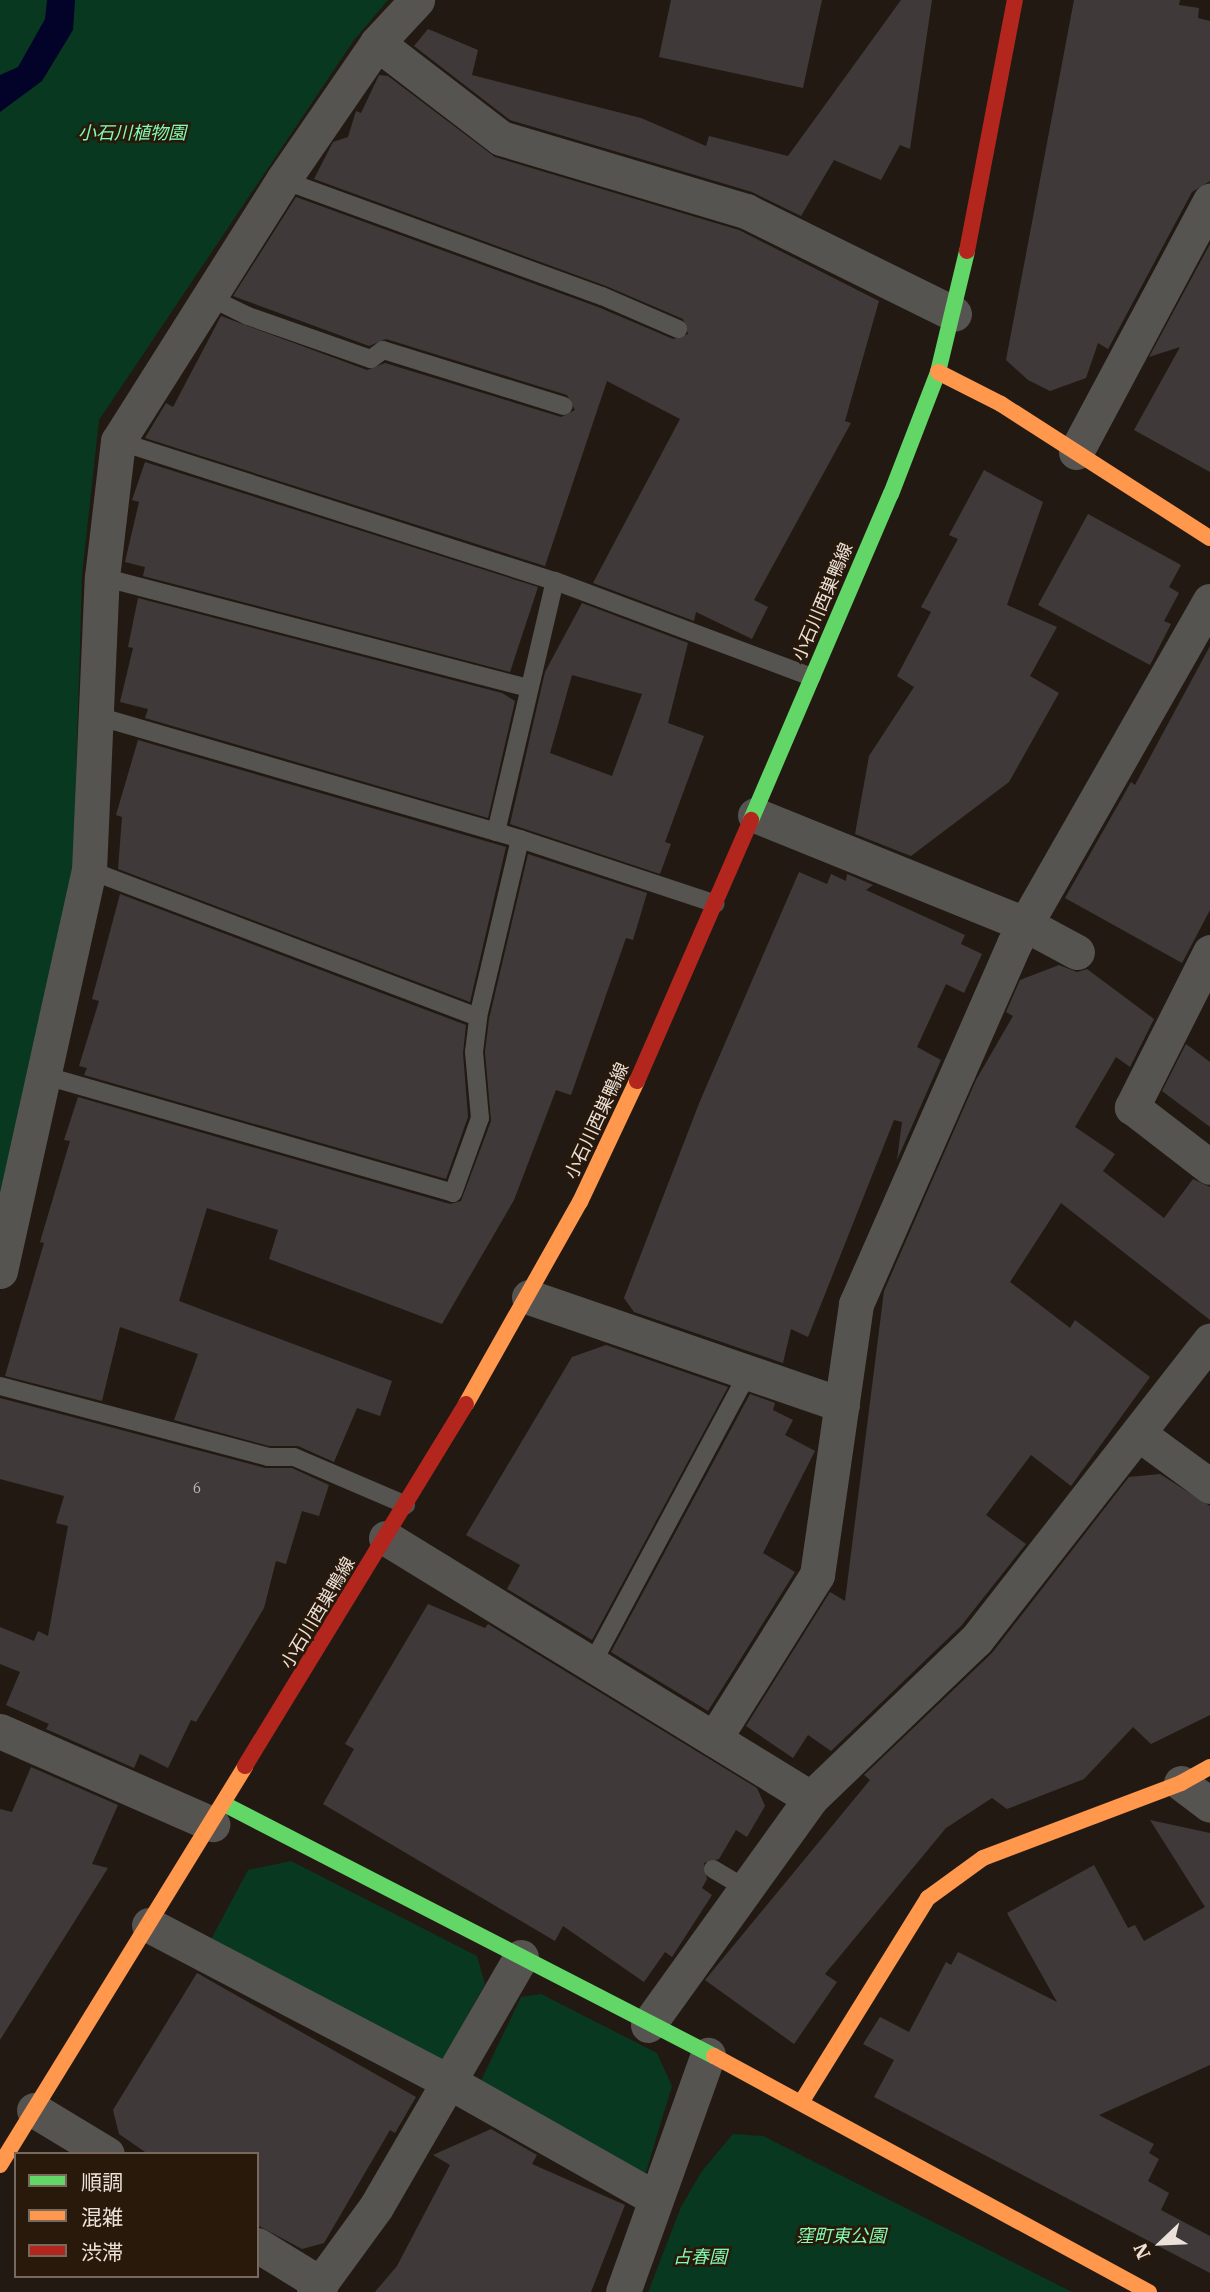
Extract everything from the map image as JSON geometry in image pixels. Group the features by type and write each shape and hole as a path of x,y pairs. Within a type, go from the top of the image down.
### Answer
{"main road":[{"name":"小石川西巣鴨線","path":"0,2165 406,1505 528,1297 586,1190 755,815 937,372 954,314 1015,0"},
{"path":"937,372 1001,404 1210,538"},
{"path":"802,2101 928,1898 984,1858 1196,1775"},
{"path":"218,1814 521,1957 648,2025 802,2101 1149,2292"}],"street":[{"path":"0,1271 46,1076 89,870 103,577 118,441 283,180 377,43 417,0"},
{"path":"377,43 501,138 746,211 954,314"},
{"path":"1076,452 1210,201"},
{"path":"714,1739 817,1575 856,1304 1025,924 1210,601"},
{"path":"755,815 1025,924 1077,952"},
{"path":"1210,952 1132,1107 1210,1167"},
{"path":"528,1297 747,1375 842,1405"},
{"path":"648,2025 811,1798 976,1640 1210,1341"},
{"path":"1139,1434 1210,1486"},
{"path":"386,1538 593,1662 811,1798"},
{"path":"0,1731 218,1814"},
{"path":"1196,1775 1210,1805"},
{"path":"149,1925 446,2080 656,2199"},
{"path":"259,2246 317,2288 376,2207 446,2080 521,1957"},
{"path":"623,2292 708,2054"},
{"path":"34,2110 104,2152"}],"lane":[{"path":"283,180 602,296 678,329"},
{"path":"209,296 248,316 371,359 383,351 564,406"},
{"path":"118,441 555,581 813,677"},
{"path":"103,577 527,688"},
{"path":"496,832 527,688 555,581"},
{"path":"97,716 520,839 716,904"},
{"path":"46,1076 453,1193 480,1118 474,1052 478,1017 520,839"},
{"path":"89,870 478,1017"},
{"path":"593,1662 747,1375"},
{"path":"0,1386 268,1457 294,1457 406,1505"},
{"path":"713,1869 746,1889"}],"green space":[{"name":"小石川植物園","path":"0,0 388,0 354,40 99,420 82,575 73,880 0,1201"},
{"path":"291,1861 477,1956 485,1984 439,2066 209,1943 248,1870"},
{"path":"541,1994 657,2053 672,2086 643,2182 476,2091 521,1997"},
{"name":"窪町東公園","path":"733,2134 763,2136 1072,2292 648,2292 681,2207 702,2171"}],"water":[{"path":"47,0 75,0 73,30 42,81 0,112 0,75 18,67 45,19"}],"building":[{"path":"671,0 822,0 803,88 659,57"},
{"path":"901,0 932,0 910,149 900,145 881,180 834,160 801,216 752,192 510,120 414,46 428,29 478,50 472,75 641,118 706,146 709,136 788,156"},
{"path":"1074,0 1180,0 1179,5 1199,8 1198,18 1210,21 1210,181 1192,192 1108,349 1098,343 1086,378 1050,391 1028,380 1006,360"},
{"path":"379,75 388,76 495,157 739,230 879,301 845,421 851,423 754,600 768,607 752,639 696,612 694,621 593,583 680,419 607,381 545,566 145,438 166,403 173,407 221,316 367,370 385,363 561,417 575,410 567,395 386,339 369,346 233,296 296,197 598,307 673,339 688,334 683,319 606,286 314,179 333,142 348,137 356,111 361,113"},
{"path":"1210,244 1210,472 1134,430 1180,347 1149,357"},
{"path":"145,462 538,587 510,672 143,576 145,567 125,562 139,502 132,500"},
{"path":"984,470 1043,502 1007,605 1057,627 1030,676 1059,693 1009,782 911,856 855,834 869,756 914,687 897,676 931,612 921,607 958,539 949,535"},
{"path":"1088,514 1181,565 1169,587 1179,593 1164,621 1171,624 1150,665 1038,605"},
{"path":"138,598 502,693 515,701 488,818 145,718 148,709 120,702 133,648 128,647"},
{"path":"582,603 688,643 668,723 704,736 665,842 671,844 660,874 510,824 545,672","holes":["572,675 642,694 612,776 550,753"]},
{"path":"1210,646 1210,910 1182,963 1065,898 1131,782 1135,785"},
{"path":"138,740 506,847 470,1002 118,869 122,817 116,815"},
{"path":"528,854 647,893 633,940 626,938 571,1095 556,1090 514,1200 442,1324 269,1259 278,1230 207,1208 179,1301 392,1381 380,1416 357,1408 334,1462 298,1446 269,1446 174,1420 198,1354 120,1327 102,1401 5,1376 44,1243 40,1242 70,1141 64,1140 78,1097 450,1204 461,1201 491,1121 485,1052 489,1019"},
{"path":"799,872 827,884 831,874 846,881 847,874 873,885 866,890 965,935 961,944 982,954 964,993 946,984 917,1047 941,1060 897,1160 902,1122 894,1120 808,1337 791,1329 783,1363 634,1312 624,1298 700,1101"},
{"path":"120,894 466,1025 463,1053 468,1117 446,1179 84,1075 87,1068 79,1066 99,1001 92,999"},
{"path":"1059,965 1077,972 1087,969 1154,1019 1130,1067 1116,1057 1075,1127 1115,1154 1103,1171 1164,1218 1193,1179 1210,1187 1210,1320 1061,1203 1010,1282 1070,1328 1075,1320 1150,1377 1071,1486 1031,1455 986,1515 1026,1544 961,1626 831,1751 808,1735 793,1758 746,1726 830,1592 845,1601 884,1291 976,1080 1013,1016 1006,1012 1020,980"},
{"path":"1186,1044 1210,1062 1210,1127 1162,1091"},
{"path":"606,1345 728,1387 592,1640 507,1589 520,1565 466,1535 572,1357"},
{"path":"750,1394 775,1403 773,1410 793,1420 785,1435 815,1451 763,1553 795,1572 708,1711 611,1652"},
{"path":"0,1398 265,1468 292,1468 329,1485 319,1516 302,1511 286,1564 276,1561 264,1608 196,1722 191,1720 168,1768 140,1754 134,1768 46,1729 49,1724 6,1705 20,1672 0,1664 0,1627 34,1641 38,1631 48,1636 68,1526 56,1523 64,1496 0,1479"},
{"path":"1160,1474 1210,1506 1210,1715 1151,1744 1133,1727 1084,1779 1007,1809 992,1798 946,1828 825,1974 837,1982 794,2044 705,1980 870,1780 864,1775 992,1653 1129,1477"},
{"path":"428,1604 485,1628 488,1624 757,1788 765,1806 747,1837 736,1830 719,1859 704,1863 707,1879 702,1888 712,1895 672,1957 665,1952 644,1982 563,1926 555,1941 323,1804 354,1749 345,1744"},
{"path":"31,1767 118,1805 92,1864 108,1868 0,2040 0,1809 12,1812"},
{"path":"1150,1820 1210,1833 1210,2065 1099,2115 1154,2144 1149,2153 1159,2159 1148,2181 1169,2193 1161,2210 1210,2236 1210,2273 874,2097 894,2060 863,2044 880,2017 909,2032 946,1962 951,1965 958,1952 1057,2002 1007,1913 1094,1865 1128,1928 1135,1925 1144,1941 1205,1907"},
{"path":"197,1973 416,2097 395,2133 390,2130 324,2243 302,2249 259,2226 259,2152 145,2152 119,2134 113,2110"},
{"path":"491,2129 537,2155 532,2164 625,2205 591,2292 375,2292 397,2266 450,2165 433,2155"}],"traffic: fast":[{"path":"751,820 891,494 938,372 967,251"},
{"path":"224,1804 714,2056"}],"traffic: slow":[{"path":"938,372 1001,404 1210,538"},
{"path":"466,1404 580,1202 637,1081"},
{"path":"0,2165 245,1766"},
{"path":"802,2101 928,1898 983,1858 1181,1783 1210,1767"},
{"path":"714,2056 1149,2292"}],"traffic: jam":[{"path":"967,251 1015,0"},
{"path":"637,1081 751,820"},
{"path":"245,1766 466,1404"}],"park label":[{"name":"占春園","path":"700,2257"}]}
